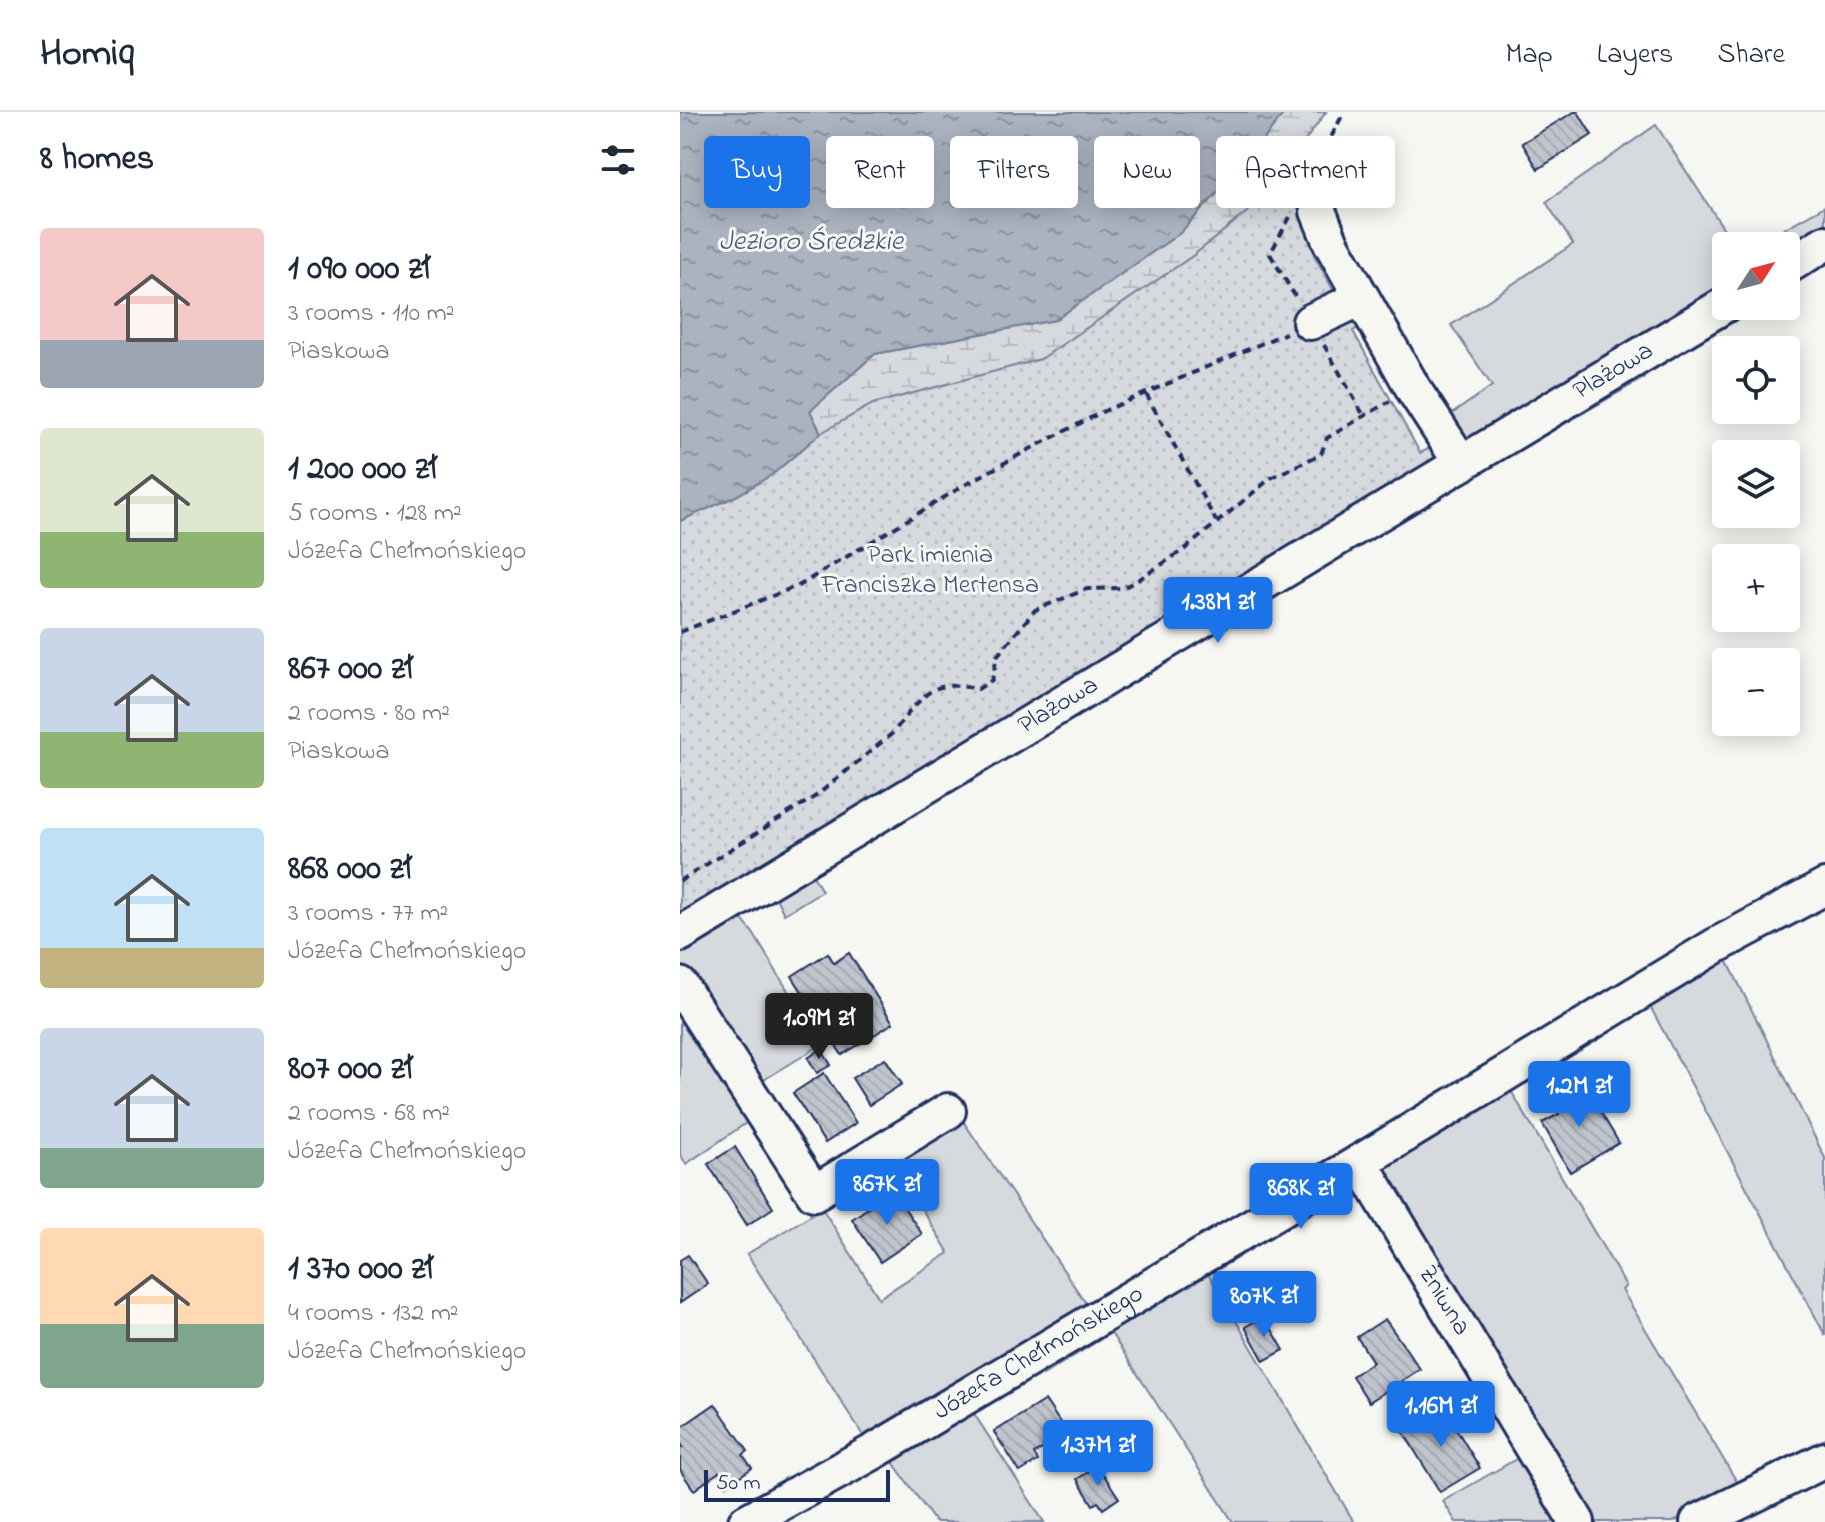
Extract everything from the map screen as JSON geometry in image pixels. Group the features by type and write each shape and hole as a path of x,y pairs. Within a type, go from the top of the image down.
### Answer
{"street":[{"path":"1318,208 1331,243 1361,298 1414,390 1462,464"},
{"path":"1800,258 1825,243"},
{"path":"1310,322 1361,298"},
{"name":"Plażowa","path":"680,934 1712,312"},
{"name":"Józefa Chełmońskiego","path":"746,1522 873,1452 1717,945 1825,887"},
{"path":"680,985 814,1193 948,1111"},
{"name":"Żniwna","path":"1360,1162 1577,1522"},
{"path":"1698,1522 1825,1460"}],"path":[{"path":"1332,136 1344,112"},
{"path":"1295,208 1270,254 1339,367 1364,416"},
{"path":"680,632 800,585 1028,450 1104,411 1310,322"},
{"path":"680,881 816,796 894,732 934,689 963,685 978,689 992,680 997,656 1035,610 1087,589 1122,588 1135,582 1185,549 1271,478 1321,454 1327,438 1414,390"},
{"path":"1146,394 1216,522"}],"green space":[{"path":"1285,112 1326,112 1309,136 1266,136"},
{"path":"1656,125 1726,232 1712,232 1712,298 1467,448 1449,416 1492,386 1451,325 1573,244 1546,202"},
{"path":"1216,194 1216,208 1252,208 1194,255 1041,359 873,404 821,433 810,411 875,354 1055,320 1180,233"},
{"path":"1825,206 1825,229 1800,244 1800,232 1778,232"},
{"name":"Park imienia Franciszka Mertensa","path":"1252,208 1309,208 1326,247 1314,255 1338,298 1366,323 1353,331 1420,453 1433,447 1437,456 1432,468 680,922 680,521 736,496 773,474 821,433 873,404 1041,359 1194,255"},
{"path":"1641,366 1644,378 1330,562 812,874 822,891 784,914 772,890"},
{"path":"737,913 753,933 821,1045 757,1084 680,968 680,947"},
{"path":"1722,950 1825,1158 1825,1335 1644,995"},
{"path":"680,1004 752,1119 686,1164 680,1154"},
{"path":"1507,1084 1626,1286 1622,1290 1737,1482 1825,1439 1825,1450 1673,1522 1587,1522 1375,1163"},
{"path":"961,1118 1093,1314 869,1445 747,1254 822,1208 879,1298 949,1253 891,1159"},
{"path":"1339,1188 1364,1194 1367,1200 1340,1195 1209,1275 1354,1522 1233,1522 1111,1333 1043,1375 1036,1368"},
{"path":"969,1406 1044,1522 935,1522 888,1455"},
{"path":"1518,1458 1555,1522 1456,1522 1443,1501"}],"water":[{"name":"Jezioro Średzkie","path":"680,112 1285,112 1266,136 1216,136 1216,194 1180,233 1055,320 875,354 810,411 821,433 773,474 736,496 680,521"}],"building":[{"path":"1578,112 1592,135 1538,169 1522,143"},
{"path":"828,953 834,963 849,953 893,1023 842,1055 792,976"},
{"path":"821,1049 831,1065 817,1073 808,1058"},
{"path":"885,1058 902,1084 869,1105 852,1078"},
{"path":"824,1073 856,1123 825,1143 793,1093"},
{"path":"1584,1084 1619,1143 1570,1172 1542,1123 1559,1114 1552,1103"},
{"path":"735,1147 773,1208 747,1225 708,1164"},
{"path":"893,1191 922,1234 880,1262 852,1219"},
{"path":"688,1255 708,1284 680,1303 680,1260"},
{"path":"1264,1316 1284,1350 1264,1361 1245,1327"},
{"path":"1385,1319 1420,1369 1369,1402 1352,1376 1373,1362 1357,1337"},
{"path":"1045,1400 1067,1433 1034,1454 1038,1461 1020,1472 994,1432"},
{"path":"715,1404 748,1451 743,1455 752,1468 727,1485 719,1472 694,1490 680,1470 680,1449 683,1447 680,1428"},
{"path":"1442,1406 1480,1468 1440,1492 1402,1430"},
{"path":"1098,1466 1119,1498 1103,1509 1098,1502 1093,1505 1077,1479"}]}
